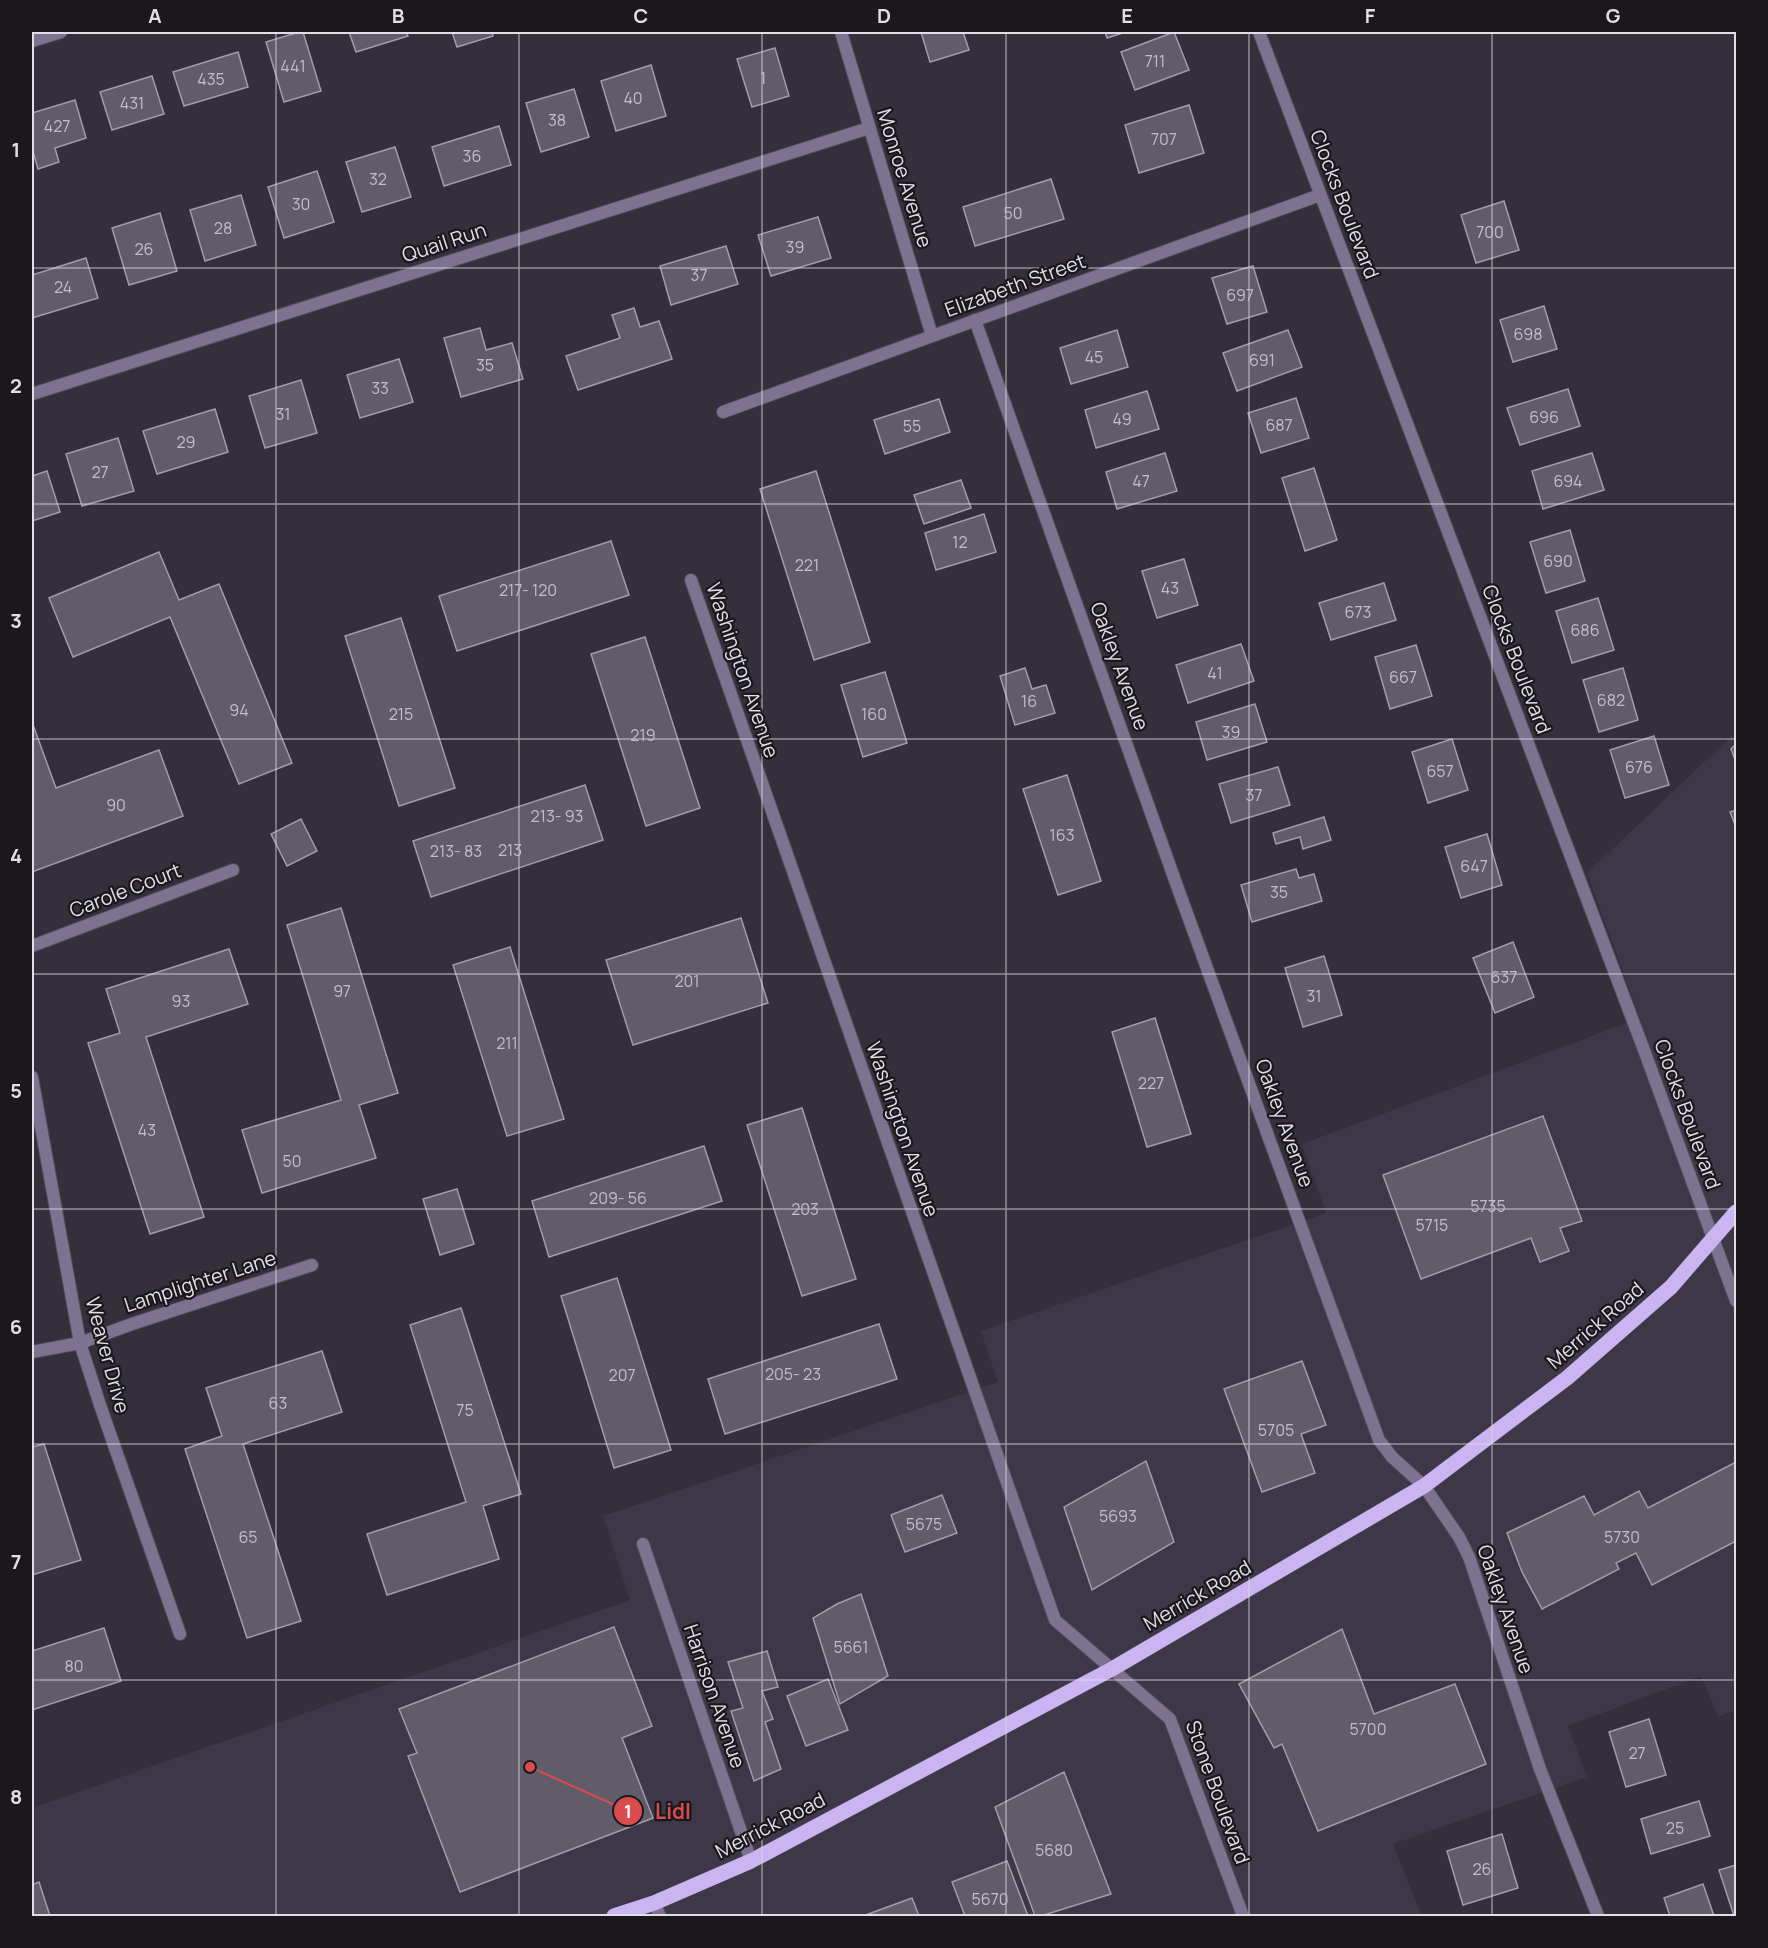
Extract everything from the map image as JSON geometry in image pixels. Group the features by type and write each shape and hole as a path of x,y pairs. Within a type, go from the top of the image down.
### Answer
{"main road":[{"name":"Merrick Road","path":"614,1917 657,1910 1112,1669 1424,1486 1567,1378 1671,1287 1737,1212"}],"street":[{"path":"32,41 61,32"},
{"name":"Monroe Avenue","path":"841,32 932,336"},
{"name":"Clocks Boulevard","path":"1259,32 1737,1301"},
{"name":"Quail Run","path":"32,394 869,128"},
{"name":"Elizabeth Street","path":"723,412 1320,195"},
{"name":"Oakley Avenue","path":"975,320 1177,886 1379,1440 1392,1457 1424,1486 1470,1557 1540,1770 1598,1917"},
{"name":"Washington Avenue","path":"691,580 1055,1620 1112,1669"},
{"name":"Carole Court","path":"32,946 233,870"},
{"name":"Weaver Drive","path":"32,1077 80,1343 180,1634"},
{"name":"Lamplighter Lane","path":"32,1352 80,1343 312,1264"},
{"name":"Harrison Avenue","path":"643,1544 751,1861"},
{"name":"Stone Boulevard","path":"1112,1669 1170,1719 1243,1917"}],"shaded area":[{"path":"1736,732 1736,1710 1718,1717 1701,1676 1568,1726 1587,1777 1393,1844 1422,1916 32,1916 32,1808 630,1600 603,1516 998,1382 981,1331 1326,1213 1302,1144 1640,1018 1587,873"}],"building":[{"path":"303,32 321,91 284,102 266,42"},
{"path":"349,32 406,32 408,36 356,52"},
{"path":"452,32 492,32 493,36 457,47"},
{"path":"921,32 963,32 969,50 930,62"},
{"path":"1105,32 1126,32 1107,38"},
{"path":"1174,32 1189,70 1135,90 1121,52"},
{"path":"775,48 789,96 752,107 737,59"},
{"path":"238,52 248,87 184,106 173,72"},
{"path":"651,65 666,116 616,131 601,81"},
{"path":"152,76 164,114 112,130 100,92"},
{"path":"574,89 589,137 541,152 526,103"},
{"path":"75,100 86,138 55,148 59,162 38,169 32,148 32,113"},
{"path":"1189,105 1204,153 1139,173 1125,125"},
{"path":"499,126 511,165 444,186 432,147"},
{"path":"395,147 411,197 362,212 346,162"},
{"path":"317,171 334,222 284,238 268,187"},
{"path":"1051,179 1064,219 975,246 963,207"},
{"path":"241,195 256,245 205,261 190,210"},
{"path":"1504,201 1519,250 1476,263 1461,215"},
{"path":"160,213 177,271 129,285 112,228"},
{"path":"818,217 831,258 771,276 758,235"},
{"path":"726,246 738,284 671,305 660,266"},
{"path":"86,258 98,298 32,318 32,275"},
{"path":"1253,266 1267,312 1227,324 1212,278"},
{"path":"1544,306 1557,349 1513,362 1500,320"},
{"path":"634,308 640,327 659,321 672,359 578,390 566,356 620,338 612,315"},
{"path":"480,328 486,350 512,343 523,379 461,397 444,338"},
{"path":"1117,330 1128,367 1071,384 1060,348"},
{"path":"1288,330 1302,367 1237,391 1223,353"},
{"path":"399,359 413,402 360,418 347,375"},
{"path":"301,380 317,433 265,448 249,396"},
{"path":"1568,389 1580,426 1520,445 1507,408"},
{"path":"1147,391 1159,429 1096,448 1085,410"},
{"path":"1296,398 1309,438 1261,453 1248,413"},
{"path":"939,399 950,432 885,454 874,420"},
{"path":"215,409 228,452 157,474 143,431"},
{"path":"118,438 134,491 82,506 66,454"},
{"path":"1165,453 1177,491 1117,509 1106,472"},
{"path":"1592,453 1604,490 1543,509 1532,471"},
{"path":"1314,468 1337,540 1305,551 1282,478"},
{"path":"47,471 60,512 32,521 32,476"},
{"path":"816,471 870,642 814,660 760,489"},
{"path":"961,480 971,508 924,524 914,495"},
{"path":"984,514 996,552 936,570 925,533"},
{"path":"1570,530 1585,581 1546,593 1530,542"},
{"path":"611,541 629,595 457,651 439,596"},
{"path":"159,552 179,600 219,584 292,763 239,784 170,617 73,657 49,598"},
{"path":"1184,559 1198,605 1157,618 1142,571"},
{"path":"1384,583 1396,620 1331,640 1319,603"},
{"path":"1598,598 1614,650 1572,663 1556,611"},
{"path":"401,618 455,788 399,806 345,636"},
{"path":"645,637 700,808 646,826 591,654"},
{"path":"1241,644 1254,681 1188,703 1176,665"},
{"path":"1416,645 1432,696 1390,709 1375,657"},
{"path":"1025,668 1032,689 1046,685 1055,713 1015,725 1000,676"},
{"path":"1623,668 1638,720 1599,732 1583,680"},
{"path":"885,672 907,743 863,757 841,685"},
{"path":"1255,704 1267,742 1207,760 1196,722"},
{"path":"32,722 56,788 159,750 183,816 32,872"},
{"path":"1654,736 1669,785 1625,798 1610,750"},
{"path":"1452,739 1468,790 1428,803 1412,752"},
{"path":"1736,744 1736,762 1731,749"},
{"path":"1278,767 1290,805 1231,823 1219,784"},
{"path":"1067,775 1101,881 1058,895 1023,789"},
{"path":"585,785 603,840 431,897 413,841"},
{"path":"1736,810 1736,827 1730,812"},
{"path":"1324,817 1331,840 1303,849 1300,837 1276,844 1273,833"},
{"path":"301,819 317,851 287,866 271,834"},
{"path":"1487,834 1502,885 1461,898 1445,847"},
{"path":"1296,869 1299,878 1314,874 1322,901 1252,922 1241,885"},
{"path":"341,908 398,1093 359,1105 376,1158 262,1193 242,1130 341,1100 287,925"},
{"path":"741,918 768,1003 633,1045 606,960"},
{"path":"1513,942 1534,997 1495,1013 1473,958"},
{"path":"510,947 564,1119 507,1136 453,965"},
{"path":"229,949 248,1004 146,1037 204,1217 150,1234 88,1043 120,1033 106,989"},
{"path":"1324,956 1342,1015 1303,1027 1285,968"},
{"path":"1155,1018 1191,1134 1147,1147 1112,1032"},
{"path":"802,1108 856,1279 802,1296 747,1125"},
{"path":"1543,1116 1582,1221 1560,1228 1569,1251 1540,1262 1531,1238 1421,1279 1383,1175"},
{"path":"704,1146 722,1201 549,1257 532,1201"},
{"path":"457,1189 474,1244 440,1255 423,1199"},
{"path":"617,1278 671,1450 614,1468 561,1296"},
{"path":"461,1308 521,1494 483,1506 499,1559 387,1595 367,1534 466,1502 410,1325"},
{"path":"879,1324 897,1379 725,1434 708,1379"},
{"path":"322,1351 342,1412 243,1444 301,1621 247,1638 185,1449 222,1436 206,1388"},
{"path":"1302,1361 1326,1425 1301,1434 1315,1473 1262,1492 1224,1389"},
{"path":"44,1444 81,1560 32,1575 32,1447"},
{"path":"1146,1461 1174,1542 1092,1590 1064,1507"},
{"path":"1736,1462 1736,1541 1652,1585 1636,1553 1616,1563 1619,1569 1542,1609 1522,1572 1507,1533 1584,1496 1594,1515 1639,1491 1648,1508"},
{"path":"942,1495 957,1533 905,1552 891,1515"},
{"path":"861,1594 888,1676 840,1704 813,1618"},
{"path":"614,1627 652,1726 622,1738 653,1818 460,1892 408,1756 417,1753 399,1709"},
{"path":"104,1628 121,1681 32,1710 32,1651"},
{"path":"1342,1629 1374,1714 1455,1684 1486,1764 1318,1831 1282,1744 1274,1748 1239,1684"},
{"path":"767,1651 778,1687 762,1691 773,1719 765,1722 781,1769 754,1781 731,1711 743,1708 728,1662"},
{"path":"828,1679 848,1730 806,1746 787,1696"},
{"path":"1649,1719 1666,1775 1626,1787 1609,1732"},
{"path":"1064,1772 1111,1894 1035,1916 995,1807"},
{"path":"1699,1801 1710,1836 1651,1854 1641,1819"},
{"path":"1502,1834 1518,1888 1463,1905 1447,1851"},
{"path":"1007,1861 1028,1916 965,1916 952,1882"},
{"path":"1736,1865 1736,1916 1734,1916 1719,1870"},
{"path":"39,1882 50,1916 32,1916 32,1885"},
{"path":"1703,1884 1714,1916 1670,1916 1664,1898"},
{"path":"912,1898 919,1916 863,1916"}],"place":[{"name":"Lidl","path":"530,1767"}]}
